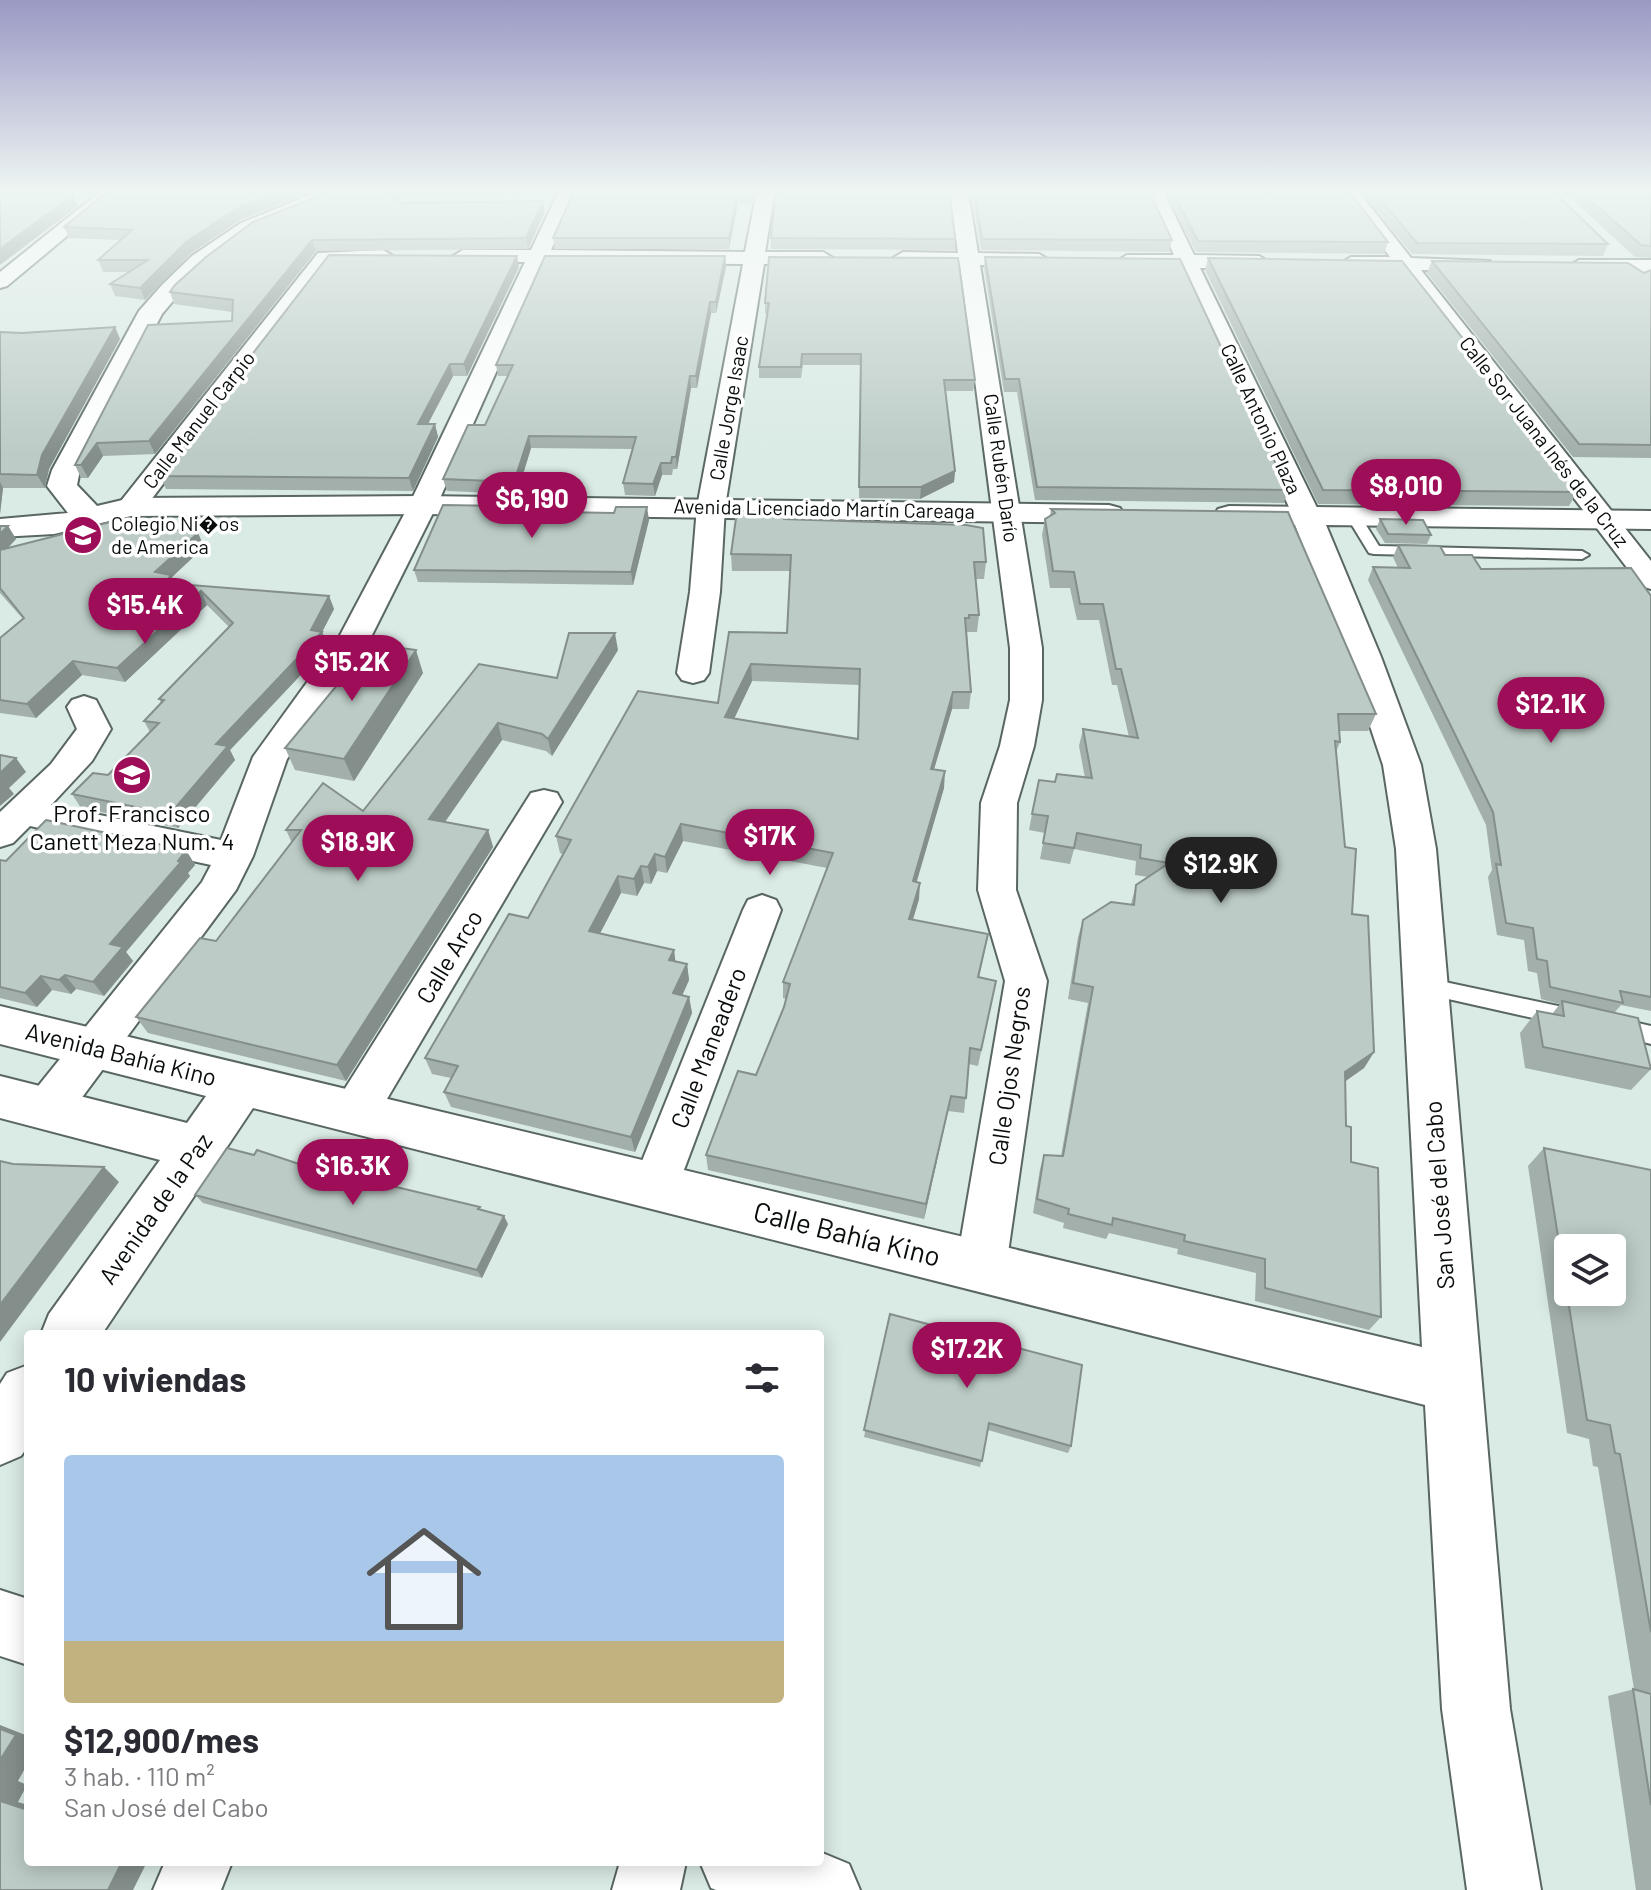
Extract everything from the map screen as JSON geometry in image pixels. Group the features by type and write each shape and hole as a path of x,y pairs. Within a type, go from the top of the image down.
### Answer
{"street":[{"path":"93,518 77,505 62,486 66,470 151,311 182,279"},
{"name":"Calle Manuel Carpio","path":"131,507 308,279"},
{"path":"47,1109 217,890 234,856 270,757 352,643 423,505 527,279"},
{"name":"Calle Jorge Isaac","path":"693,673 707,578 711,507 752,279"},
{"name":"Calle Rubén Darío","path":"972,279 1026,648 1026,700 1017,746"},
{"name":"Calle Antonio Plaza","path":"1194,279 1307,516"},
{"name":"Calle Sor Juana Inés de la Cruz","path":"1417,279 1651,580"},
{"name":"Avenida Licenciado Martín Careaga","path":"0,528 54,525 131,507 423,505 1143,514"},
{"path":"1202,515 1651,520"},
{"name":"San José del Cabo","path":"1307,516 1364,657 1402,765 1416,849 1476,1709 1504,1890"},
{"path":"11,823 63,772 87,741 94,729 84,707"},
{"name":"Calle Ojos Negros","path":"981,1267 1026,981 997,890 999,803 1017,746"},
{"name":"Calle Arco","path":"355,1112 544,802"},
{"path":"11,823 234,856"},
{"name":"Calle Maneadero","path":"655,1186 762,910"},
{"name":"Avenida Bahía Kino","path":"0,1025 242,1084"},
{"name":"Calle Bahía Kino","path":"242,1084 1452,1383"},
{"name":"Avenida de la Paz","path":"72,1330 242,1084"},
{"path":"0,1097 198,1148"},
{"path":"0,1435 24,1400"},
{"path":"0,1623 24,1631"},
{"path":"187,1890 197,1866"},
{"path":"646,1890 652,1866"},
{"path":"749,1866 823,1890"}],"lane":[{"path":"1354,517 1374,550 1582,555"},
{"path":"1426,986 1648,1039"}],"building":[{"path":"118,279 149,279 140,288 110,284"},
{"path":"181,279 280,279 149,441 97,443 81,465 75,465 148,325 232,321 233,300 170,292"},
{"path":"310,279 506,279 464,364 450,364 418,424 435,424 409,478 160,476"},
{"path":"535,279 720,279 716,302 710,302 696,376 690,376 676,457 672,457 671,463 661,463 653,484 623,483 636,437 529,436 514,482 443,479 468,425 485,425 513,365 496,365"},
{"path":"767,279 961,279 975,380 944,380 955,471 921,487 859,487 861,354 802,354 801,367 759,367 769,303 765,303"},
{"path":"989,279 1189,279 1288,490 1037,487 1019,379 1005,379"},
{"path":"1219,279 1416,279 1545,443 1540,443 1577,492 1323,490"},
{"path":"1447,279 1651,279 1651,445 1579,444"},
{"path":"115,327 42,455 37,475 0,474 0,332"},
{"path":"443,505 506,506 505,511 614,513 616,507 647,507 631,572 414,570"},
{"path":"1051,509 1288,512 1376,714 1338,714 1340,742 1335,741 1345,847 1356,849 1352,914 1368,916 1374,1052 1345,1072 1346,1126 1351,1127 1351,1162 1378,1168 1381,1317 1265,1288 1265,1259 1184,1241 1185,1235 1113,1218 1112,1225 1068,1214 1069,1209 1037,1199 1044,1155 1063,1156 1093,987 1073,983 1083,920 1111,902 1134,905 1136,885 1169,863 1140,858 1141,845 1077,833 1074,848 1043,843 1048,816 1032,814 1039,780 1055,782 1057,774 1092,778 1083,729 1138,738 1121,669 1116,669 1103,604 1080,604 1074,572 1053,571 1045,519 1055,513"},
{"path":"737,511 784,511 784,519 983,528 986,562 974,562 979,615 965,618 971,692 953,692 931,769 945,771 913,881 920,883 909,919 988,934 978,977 996,981 981,1050 970,1048 966,1098 951,1096 926,1204 706,1155 738,1071 756,1075 784,1007 790,984 783,982 833,853 681,824 665,857 655,854 648,867 641,866 634,879 618,876 589,931 674,950 669,960 687,964 673,993 689,997 631,1137 444,1092 458,1066 425,1058 509,914 528,918 571,840 556,836 638,691 718,703 729,632 787,633 791,555 731,554","holes":["751,664 860,669 858,739 725,717"]},
{"path":"1380,519 1423,520 1431,535 1388,534"},
{"path":"114,521 198,533 155,572 171,575 165,583 329,596 311,630 322,632 216,744 228,746 170,814 72,794 93,773 108,775 159,723 144,721 164,700 159,699 233,623 201,591 117,668 73,661 27,704 0,700 0,638 24,618 0,588 0,550"},
{"path":"1398,545 1440,546 1445,555 1472,555 1481,569 1631,568 1651,596 1651,997 1620,991 1623,1003 1550,987 1547,961 1537,959 1533,928 1506,923 1496,864 1501,865 1493,812 1373,567 1410,568"},
{"path":"569,633 615,633 548,739 542,734 498,723 429,819 488,830 337,1065 136,1017 200,938 216,941 301,830 286,830 323,783 363,811 479,664 557,678"},
{"path":"371,644 416,650 344,759 285,748"},
{"path":"0,755 16,758 0,773"},
{"path":"46,820 186,850 178,861 181,862 110,944 123,947 93,982 65,975 59,980 41,976 25,993 0,987 0,860 6,861"},
{"path":"1562,1001 1638,1018 1651,1069 1543,1047 1537,1011 1564,1016"},
{"path":"227,1148 254,1155 257,1150 296,1163 480,1207 478,1209 504,1216 477,1270 195,1195"},
{"path":"1544,1148 1651,1170 1651,1632 1620,1454 1615,1453 1610,1425 1587,1420 1569,1306 1626,1306 1626,1234 1558,1234"},
{"path":"0,1161 104,1167 0,1305"},
{"path":"890,1314 1082,1365 1071,1446 989,1423 982,1461 864,1430"},
{"path":"1633,1689 1651,1694 1651,1805"},
{"path":"0,1729 16,1735 0,1760"},
{"path":"0,1801 24,1809 24,1866 120,1866 108,1890 0,1890"}],"place":[{"name":"Colegio Ni�os de America","path":"83,535"},
{"name":"Prof. Francisco Canett Meza Num. 4","path":"132,775"}]}
